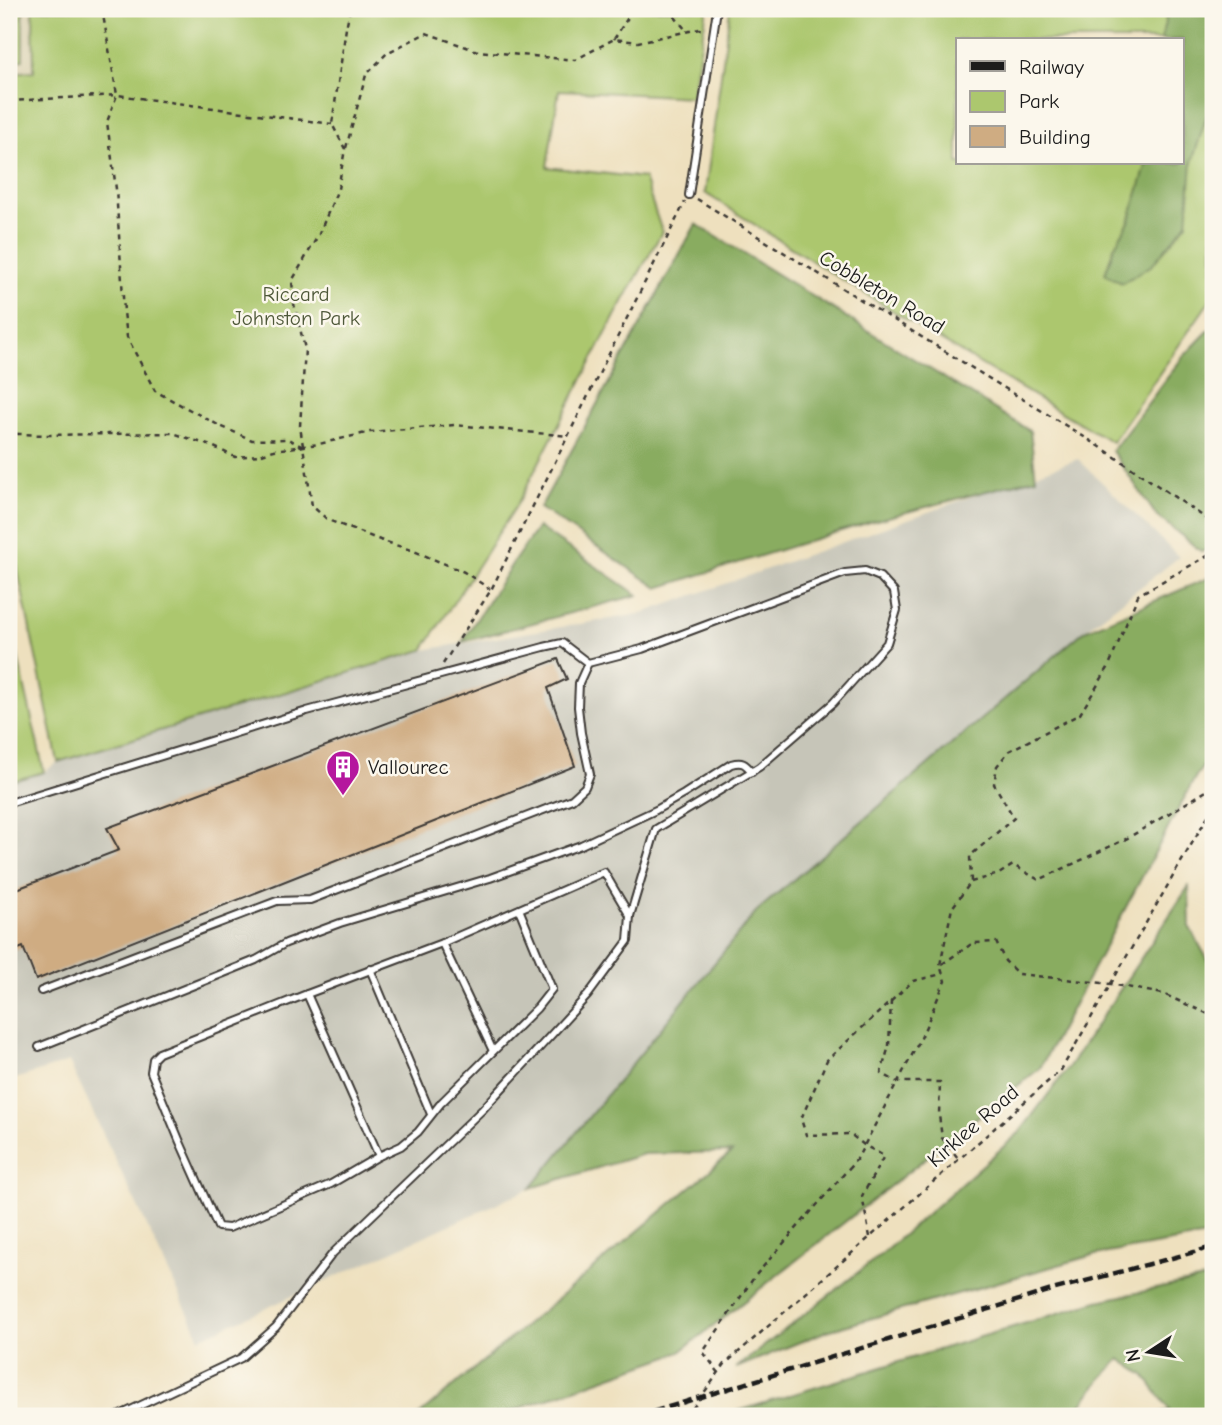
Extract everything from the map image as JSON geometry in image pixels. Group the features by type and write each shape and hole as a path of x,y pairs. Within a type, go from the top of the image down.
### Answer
{"lane":[{"path":"689,195 717,9"},
{"path":"118,1416 240,1358 276,1327 333,1253 482,1110 588,995 628,941 630,916 656,829 752,772 833,703 887,643 897,610 894,592 880,577 865,571 845,573 642,649 588,663"},
{"path":"9,803 307,711 562,643 588,663"},
{"path":"40,991 277,901 310,900 572,799 585,787 590,774 578,707 579,683 588,663"},
{"path":"39,1047 256,960 286,943 340,923 490,878 581,845 656,810 731,764 739,761 745,763 752,772"},
{"path":"519,909 552,989 537,1008 430,1114 418,1132 401,1146 331,1184 229,1228 218,1227 151,1072 153,1059 159,1053 442,943 519,909 604,872 630,916"},
{"path":"442,943 493,1051"},
{"path":"370,969 430,1114"},
{"path":"307,994 379,1156"}],"path":[{"path":"102,9 117,95 107,122 116,189 127,337 155,391 252,440 288,439 303,447"},
{"path":"345,149 332,124 350,9"},
{"path":"491,590 464,572 328,520 313,506 300,426 305,349 294,304 292,281 319,234 338,189 345,149 366,75 387,52 426,33 478,51 575,60 614,39 631,9"},
{"path":"667,9 688,31"},
{"path":"614,39 638,42 699,29 713,33"},
{"path":"9,102 117,95 332,124"},
{"path":"436,675 491,590 689,195"},
{"name":"Cobbleton Road","path":"689,195 1099,446 1213,523"},
{"path":"9,235 14,252 9,267"},
{"path":"9,427 18,434 173,433 234,457 303,447 370,432 455,425 568,436"},
{"path":"971,882 970,856 1014,818 994,784 997,765 1009,751 1080,714 1108,668 1138,595 1213,554"},
{"path":"719,1373 703,1352 755,1276 857,1159 921,1038 945,981 940,965 952,908 971,882 999,874 1013,865 1039,880 1126,839 1213,787"},
{"name":"Kirklee Road","path":"687,1416 725,1364 1061,1070 1213,807"},
{"path":"940,965 973,943 996,942 1005,961 1018,974 1111,984 1163,994 1213,1016"},
{"path":"870,1237 862,1196 884,1156 850,1134 806,1135 801,1119 827,1060 913,981 943,974"},
{"path":"891,1001 889,1046 881,1073 898,1082 940,1082 939,1115 942,1138 959,1159"},
{"path":"1200,1416 1213,1405"}],"shaded area":[{"path":"9,9 32,9 33,71 9,72"},
{"path":"1078,459 1179,557 1084,631 757,911 531,1188 200,1338 69,1062 9,1081 9,783 44,772 58,762 423,650 640,614"}],"green space":[{"path":"9,9 23,9 23,60 9,61"},
{"name":"Riccard Johnston Park","path":"33,9 707,9 692,97 559,90 547,167 644,178 662,232 518,503 423,650 58,762 9,529 9,73 34,71"},
{"path":"730,9 1213,9 1213,296 1112,442 705,193"},
{"path":"1168,9 1213,9 1213,102 1192,162 1187,223 1152,265 1122,283 1105,274 1114,247 1129,222 1147,164 1184,164 1184,38 1161,38"},
{"path":"696,224 1030,431 1036,478 873,521 658,588 540,508"},
{"path":"1213,326 1213,546 1202,552 1156,515 1112,451 1183,357"},
{"path":"538,527 638,595 462,642 514,561"},
{"path":"1213,576 1213,753 1196,776 1040,1068 680,1352 497,1416 418,1416 732,1152 644,1154 531,1188 757,911 1084,631"},
{"path":"9,618 44,772 9,782"},
{"path":"1189,886 1190,928 1213,969 1213,1235 1090,1256 827,1331 736,1368 884,1252 1019,1133 1068,1068"},
{"path":"1213,1277 1213,1416 1152,1416 1170,1410 1144,1375 1120,1359 1078,1409 1065,1416 722,1416 1098,1301"}],"building":[{"name":"Vallourec","path":"558,659 567,679 548,688 575,766 36,980 23,947 9,953 9,892 119,850 107,828"}],"railway":[{"path":"639,1416 1052,1290 1213,1247"}],"place":[{"name":"Vallourec","path":"343,797"}]}
